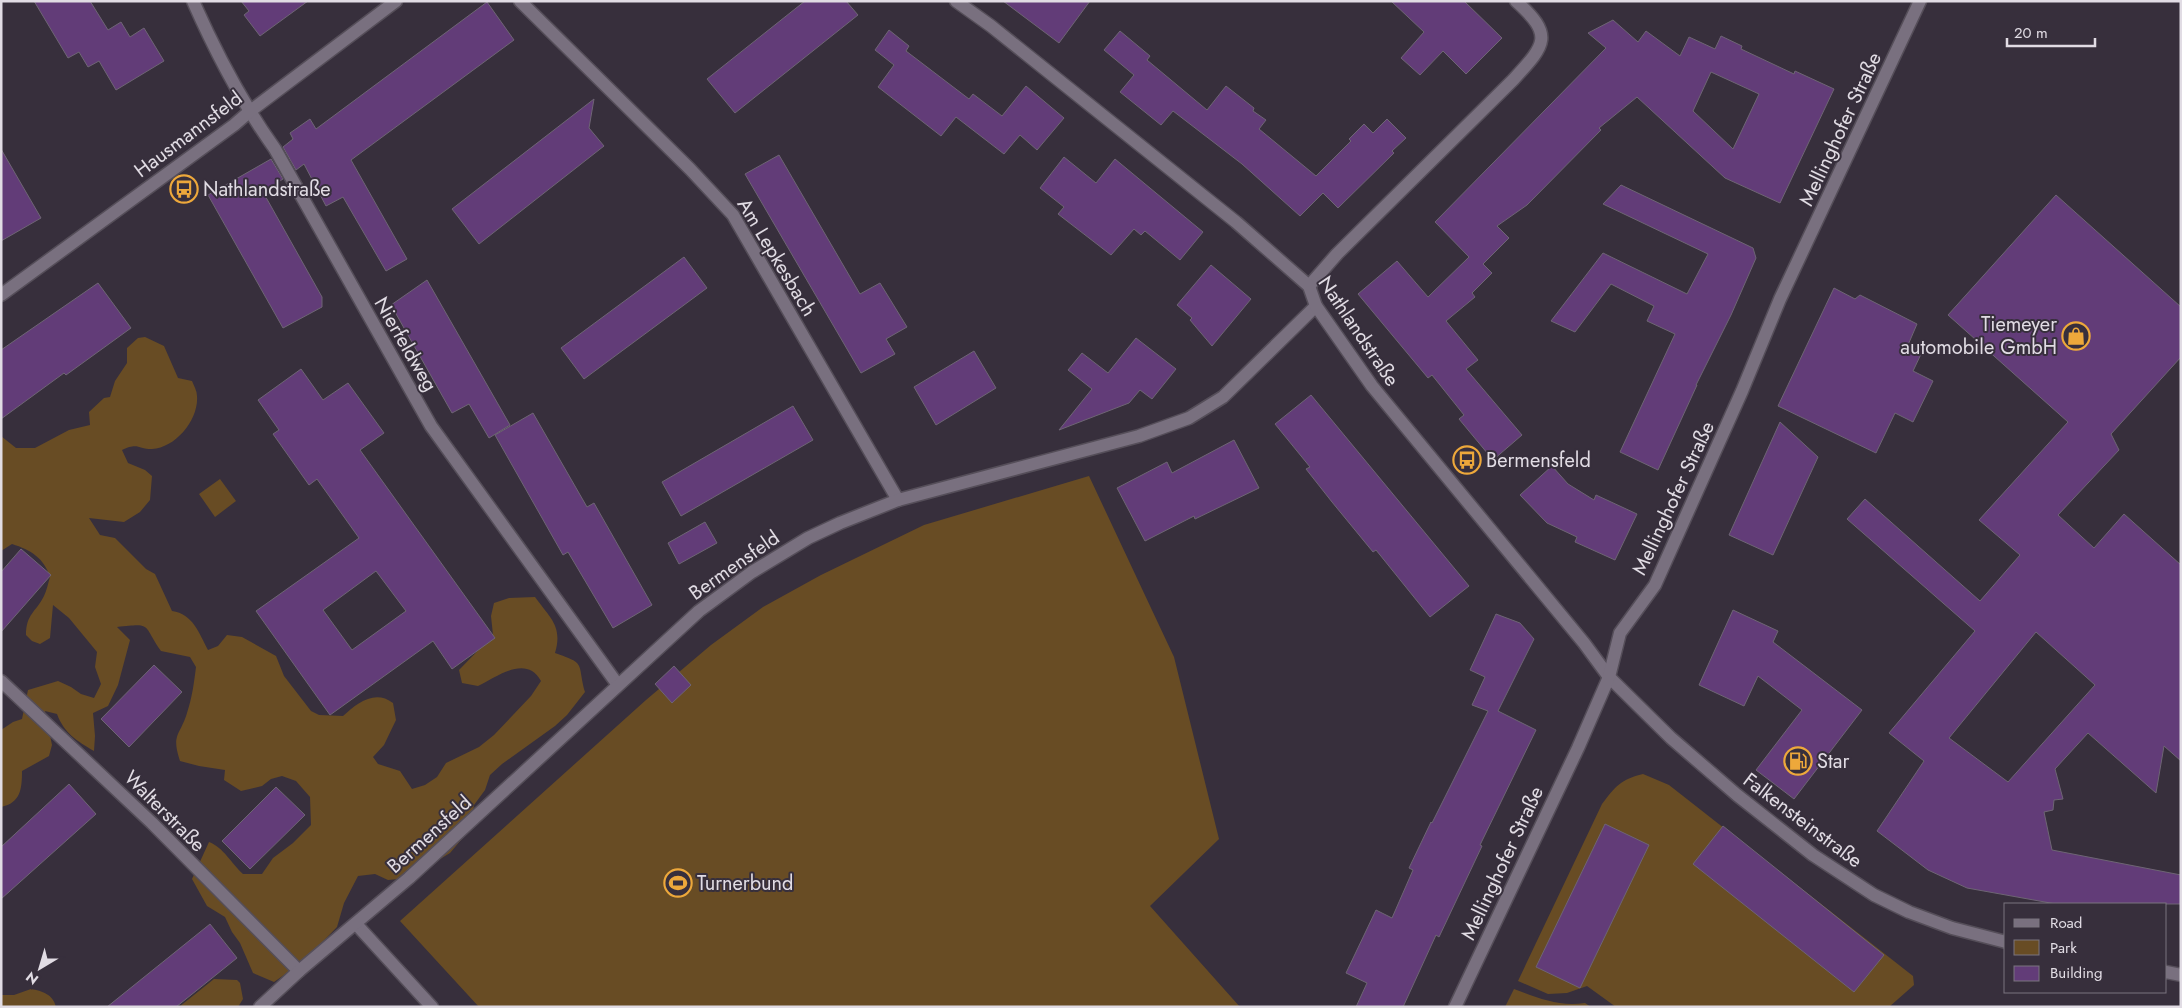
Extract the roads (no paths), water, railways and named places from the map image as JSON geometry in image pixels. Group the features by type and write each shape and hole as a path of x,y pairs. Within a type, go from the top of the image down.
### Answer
{"street":[{"name":"Nierfeldweg","path":"193,1 209,38 233,78 248,112 275,149 432,426 618,685"},
{"name":"Hausmannsfeld","path":"1,295 234,125 248,112 396,1"},
{"name":"Am Lepkesbach","path":"520,1 690,169 733,215 898,500"},
{"name":"Nathlandstraße","path":"956,1 992,26 1236,222 1308,286 1316,306 1384,402 1584,643 1609,677"},
{"path":"1308,286 1337,254 1537,54 1541,45 1538,24 1533,16 1516,1"},
{"name":"Mellinghofer Straße","path":"1455,1007 1578,748 1609,677 1620,633 1655,585 1738,400 1780,299 1920,1"},
{"name":"Bermensfeld","path":"260,1007 298,971 356,924 570,732 699,611 752,572 816,534 898,500 1139,436 1189,418 1223,397 1316,306"},
{"name":"Falkensteinstraße","path":"1609,677 1671,738 1737,796 1813,855 1849,880 1874,895 1931,921 2004,941"},
{"name":"Walterstraße","path":"1,682 152,823 298,971"},
{"path":"356,924 432,1007"},
{"path":"2167,972 2181,975"}],"place":[{"name":"Nathlandstraße","path":"184,189"},
{"name":"Tiemeyer automobile GmbH","path":"2076,336"},
{"name":"Bermensfeld","path":"1467,460"},
{"name":"Star","path":"1798,761"},
{"name":"Turnerbund","path":"678,883"}]}
